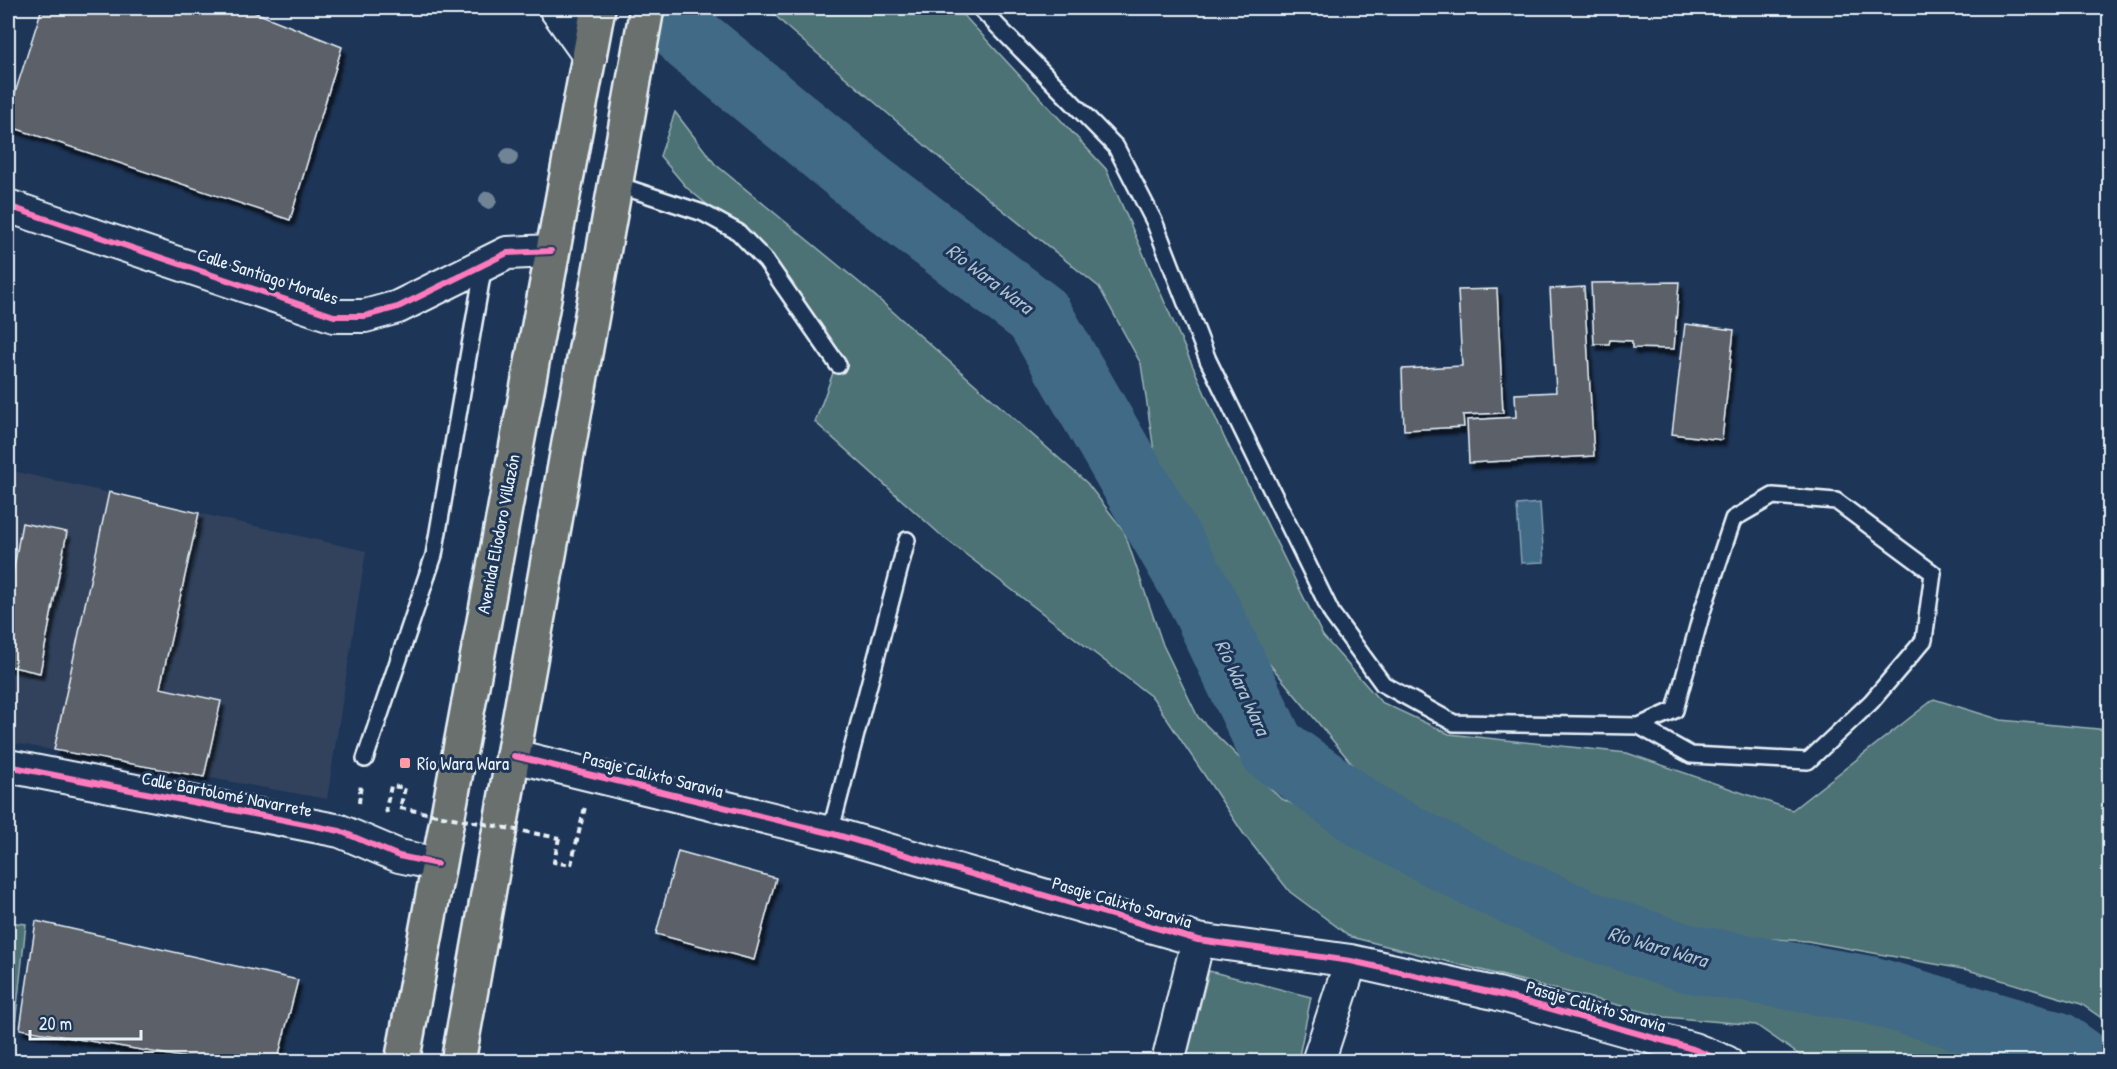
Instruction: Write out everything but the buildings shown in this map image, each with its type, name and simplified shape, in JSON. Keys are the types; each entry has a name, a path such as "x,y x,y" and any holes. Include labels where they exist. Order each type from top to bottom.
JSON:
{"highway":[{"path":"458,1062 647,8"},
{"name":"Avenida Eliodoro Villazón","path":"402,1062 551,251 594,32"}],"street":[{"path":"555,8 594,32"},
{"name":"Calle Santiago Morales","path":"8,206 334,316 365,316 398,307 507,253 551,251"},
{"name":"Pasaje Calixto Saravia","path":"514,756 830,833 1198,940 1351,961 1498,994 1691,1055 1726,1062"},
{"name":"Calle Bartolomé Navarrete","path":"8,766 340,831 399,856 437,864"},
{"path":"1168,1062 1198,940"},
{"path":"1318,1062 1351,961"}],"lane":[{"path":"980,8 1116,147 1154,221 1208,360 1332,614 1383,684 1454,723 1639,726 1675,710 1702,612 1733,519 1773,496 1836,501 1932,573 1924,640 1871,702 1808,761 1691,755 1639,726"},
{"path":"615,184 703,213 738,232 766,261 838,365"},
{"path":"365,759 434,555 484,264"},
{"path":"830,833 908,540"}],"path":[{"path":"386,808 391,786 405,788 400,808 559,838 554,862 571,865 575,848"}],"shaded area":[{"path":"8,470 366,551 327,799 8,742"},
{"path":"1540,503 1544,562 1521,563 1517,505"}],"green space":[{"path":"768,8 957,8 1106,169 1224,437 1323,636 1381,702 1449,734 1627,753 1792,810 1934,699 2001,720 2109,730 2109,1023 2081,1004 1968,970 1807,941 1722,936 1448,843 1362,776 1243,632 1193,553 1156,464 1141,364 1099,287 969,183 790,30"},
{"path":"675,112 715,164 866,288 1087,483 1124,531 1163,645 1198,717 1280,798 1514,912 1690,974 1900,1013 2053,1061 1808,1061 1756,1025 1665,1017 1351,937 1290,892 1243,833 1153,698 943,537 815,422 837,362 749,239 687,188 660,156"},
{"path":"8,922 26,924 11,1062 8,1061"},
{"path":"1209,971 1311,997 1298,1061 1186,1061"}],"waterway":[{"name":"Río Wara Wara","path":"667,8 691,39 867,184 1038,315 1199,594 1272,748 1371,819 1474,873 1588,925 1687,958 1870,990 2056,1045 2080,1062"}],"cycle path":[{"path":"8,206 334,316 365,316 398,307 507,253 551,251"},
{"path":"514,756 830,833 1198,940 1351,961 1498,994 1693,1049 1726,1062"},
{"path":"8,766 340,831 399,856 437,864"}],"place":[{"name":"Río Wara Wara","path":"405,763"}]}
